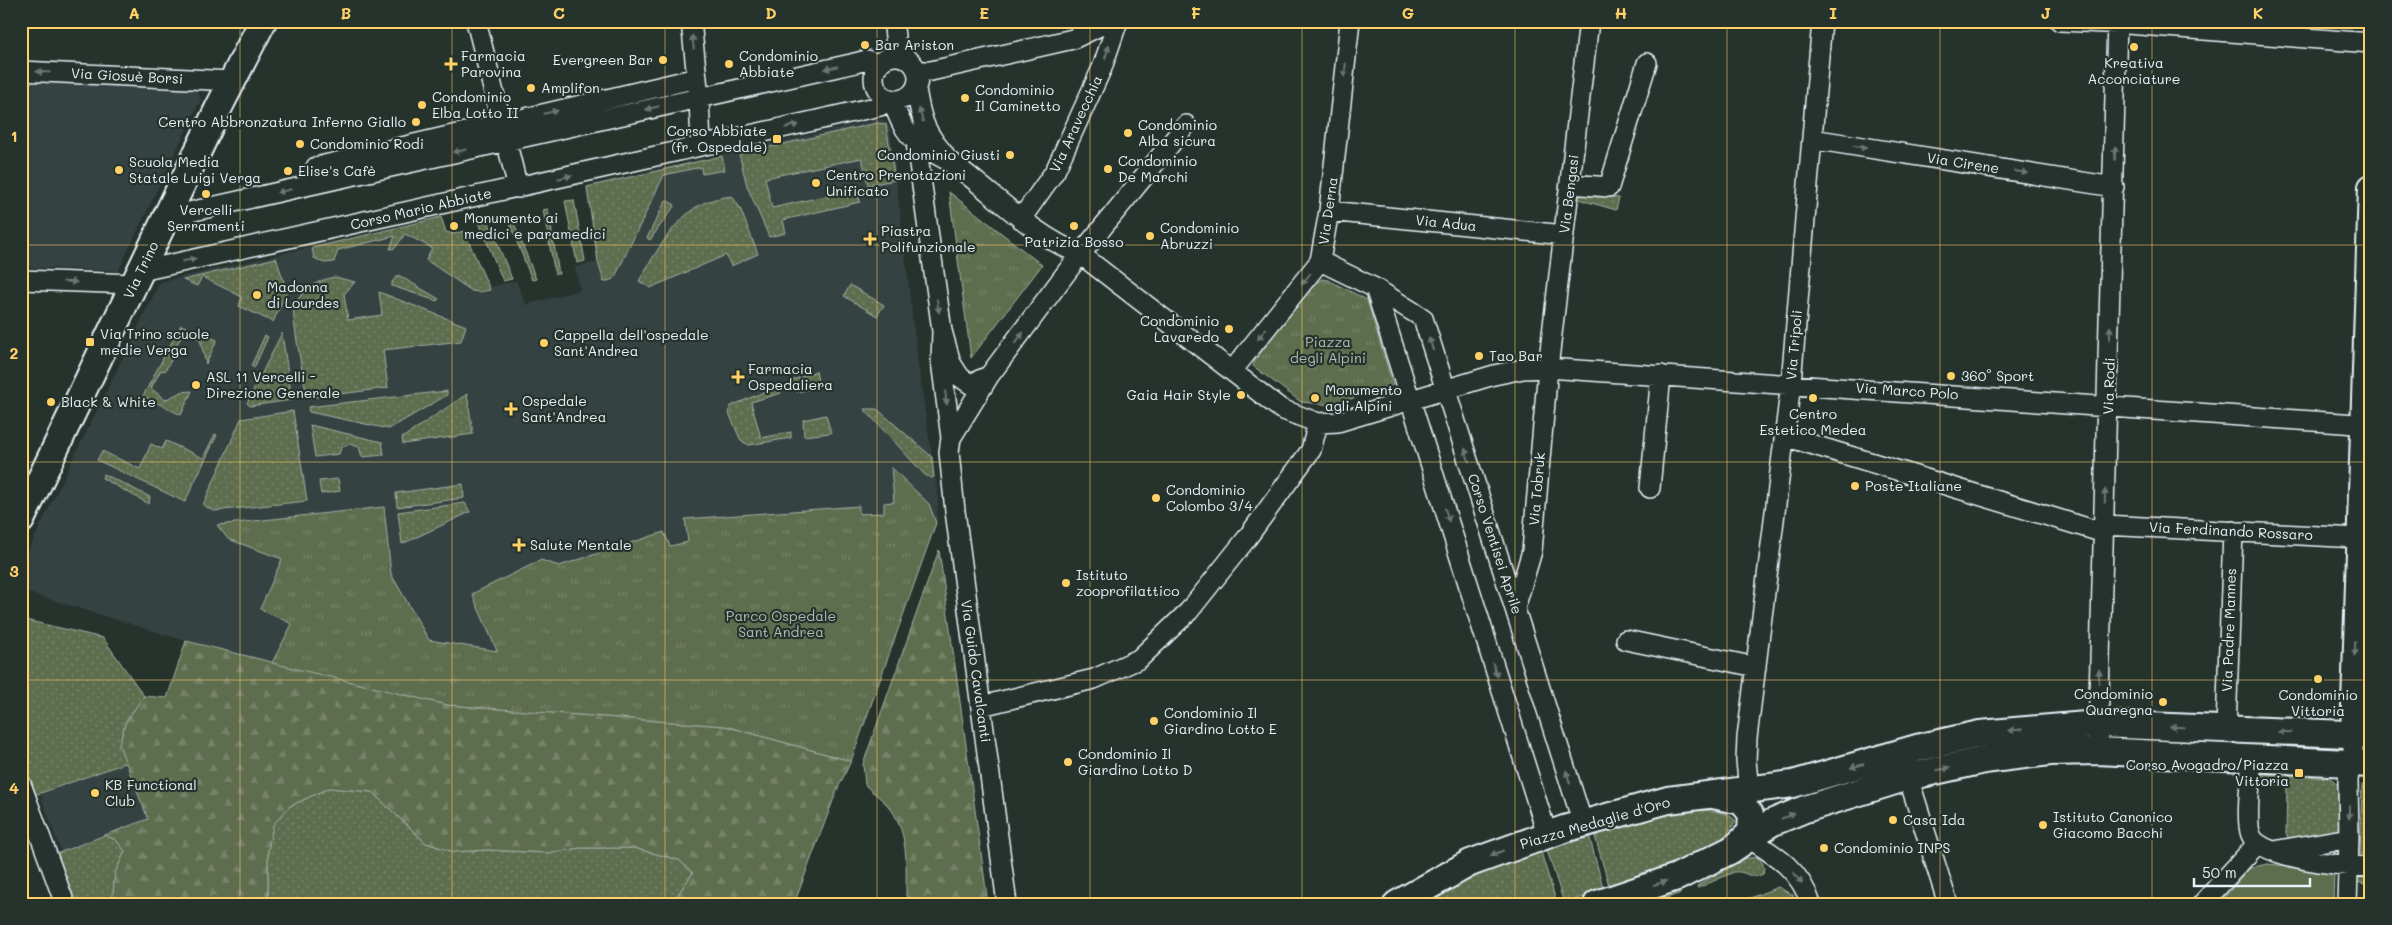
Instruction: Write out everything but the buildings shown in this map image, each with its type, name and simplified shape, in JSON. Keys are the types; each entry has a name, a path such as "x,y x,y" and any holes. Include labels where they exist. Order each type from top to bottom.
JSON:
{"main road":[{"name":"Via Trino","path":"21,520 232,81 263,21"},
{"path":"1739,844 1772,823 1980,734 2098,724 2362,735"},
{"path":"1712,795 1793,784 1904,765 1984,760 2050,752 2097,751 2360,764"},
{"name":"Piazza Medaglie d'Oro","path":"1397,904 1416,897 1470,863 1547,834 1668,800 1712,795"},
{"name":"Piazza Medaglie d'Oro","path":"1606,902 1677,878 1739,844"}],"street":[{"path":"476,21 518,188"},
{"path":"691,21 699,98 701,146"},
{"path":"893,21 896,44 874,80 879,92 889,98 904,99 917,80 931,70 1073,39 1110,21"},
{"name":"Via Aravecchia","path":"1021,219 1056,171 1102,68 1118,21"},
{"name":"Via Derna","path":"1232,371 1320,261 1329,211 1350,21"},
{"name":"Via Bengasi","path":"1548,368 1588,21"},
{"name":"Via Tripoli","path":"1749,790 1746,761 1747,738 1791,383 1822,21"},
{"path":"2060,21 2117,22 2371,43"},
{"name":"Via Rodi","path":"2097,751 2108,406 2117,22"},
{"path":"167,217 317,183 316,167 699,98 867,60 908,59 917,80 922,119 929,136 955,166"},
{"path":"1570,184 1608,187 1646,63"},
{"name":"Via Giosuè Borsi","path":"21,71 232,81"},
{"path":"505,132 697,78"},
{"path":"889,98 901,123 916,142 955,166 1058,246 1080,254 1281,409 1318,423 1338,422 1446,390"},
{"name":"Corso Mario Abbiate","path":"21,280 138,278 518,188 880,106 889,98"},
{"path":"951,438 989,376 1080,254 1186,125"},
{"name":"Via Cirene","path":"1812,139 2114,187"},
{"path":"916,142 942,331 951,363 960,377 970,384 989,376"},
{"path":"2347,904 2349,838 2360,764 2353,750 2362,735 2358,538 2366,425 2371,187"},
{"name":"Via Adua","path":"1329,211 1564,234"},
{"name":"Corso Ventisei Aprile","path":"1320,261 1375,288 1423,318 1583,824"},
{"path":"1375,288 1547,834"},
{"name":"Via Guido Cavalcanti","path":"942,331 941,361 951,438 949,452 954,511 1007,904"},
{"name":"Via Marco Polo","path":"1446,390 1494,375 1548,368 1791,383 2366,425"},
{"name":"Via Tobruk","path":"1515,608 1532,551 1548,368"},
{"path":"1650,488 1661,375"},
{"path":"981,706 1094,679 1139,659 1188,611 1246,538 1311,450 1318,423"},
{"name":"Via Ferdinando Rossaro","path":"1784,436 2104,529 2233,531 2358,538"},
{"name":"Via Padre Mannes","path":"2226,730 2233,531"},
{"path":"1626,640 1756,667"},
{"path":"2252,758 2249,822 2250,835 2257,844 2294,858 2348,866 2371,867"},
{"path":"1904,765 1948,904"},
{"path":"21,784 65,904"},
{"name":"Piazza Medaglie d'Oro","path":"1712,795 1741,802 1751,814 1750,832 1739,844"},
{"path":"2274,851 2349,838"},
{"path":"1739,844 1781,858 1806,888 1811,904"},
{"path":"2202,904 2257,844"}],"shaded area":[{"path":"21,81 195,88 201,99 118,271 21,267"},
{"name":"Ospedale Sant'Andrea","path":"876,120 883,120 890,128 918,365 938,497 937,521 851,761 725,726 272,663 186,641 23,591 21,565 160,282 441,217 446,232 453,234 464,231 490,287 516,281 526,305 580,290 575,267 598,262 586,193 589,185"},
{"path":"128,762 148,819 61,852 40,793"},
{"path":"906,896 932,904 905,904"}],"green space":[{"path":"877,123 886,124 895,180 868,185 862,158 765,178 772,208 857,189 860,202 783,220 786,233 769,237 747,186 739,154"},
{"path":"722,156 725,170 702,174 701,167 664,175 614,279 604,282 598,262 587,187"},
{"path":"949,192 1042,265 971,358"},
{"path":"1581,192 1619,198 1616,210 1578,199"},
{"path":"732,196 740,208 758,254 731,266 726,255 650,288 639,281 668,235 678,223 698,206 718,198"},
{"path":"574,200 585,261 577,263 565,201"},
{"path":"666,200 675,205 650,240 647,238"},
{"path":"548,209 559,274 555,274 543,210"},
{"path":"441,217 446,232 453,234 464,231 490,290 472,291 426,260 432,248 405,234 395,248 390,249 395,236 338,250 334,262 324,263 314,258 312,248"},
{"path":"487,218 512,279 503,281 478,220"},
{"path":"512,218 536,279 532,280 508,219"},
{"path":"276,258 287,291 273,322 239,306 242,297 202,277 197,286 183,280"},
{"path":"398,275 439,299 437,301 392,286 392,282"},
{"path":"335,277 355,282 344,294 348,320 382,315 379,292 466,326 461,341 383,350 388,388 307,398 296,337 294,308 300,296 310,287"},
{"name":"Piazza degli Alpini","path":"1322,279 1328,280 1367,300 1393,385 1332,405 1301,402 1253,366 1255,360 1298,303"},
{"path":"850,285 884,305 877,316 844,296"},
{"path":"181,325 217,340 206,364 200,339 184,332 173,351 175,353 165,371 161,370 151,388 165,400 181,392 192,391 181,415 143,396"},
{"path":"282,333 292,400 250,406 247,403"},
{"path":"265,335 268,337 254,368 251,366"},
{"path":"816,371 819,387 797,392 791,381"},
{"path":"778,386 781,393 751,402 761,438 791,432 791,438 749,445 741,441 729,413 731,406"},
{"path":"447,391 447,395 389,429 309,412 308,407"},
{"path":"467,394 473,434 403,444 402,438"},
{"path":"864,409 877,409 932,457 934,477 931,478 925,475"},
{"path":"293,411 307,501 214,511 203,505 241,419"},
{"path":"826,415 831,433 804,436 803,420"},
{"path":"310,425 382,442 384,455 362,457 359,447 349,444 341,448 339,454 315,457"},
{"path":"215,434 217,435 185,502 97,460 102,451 140,469 151,444 162,449 166,441 203,458"},
{"name":"Parco Ospedale Sant Andrea","path":"891,467 929,504 936,523 851,761 725,726 447,705 272,663 292,624 260,609 282,559 228,539 217,525 384,507 391,574 429,640 497,651 472,594 541,560 559,566 664,532 670,546 688,542 685,519 859,506 859,514 884,513 884,503 894,502"},
{"path":"104,474 150,497 149,504 102,478"},
{"path":"338,479 340,491 321,494 319,481"},
{"path":"463,484 464,498 397,507 396,493"},
{"path":"465,503 470,512 402,544 398,512"},
{"path":"939,550 988,904 932,904 906,896 906,862 901,829 891,809 865,785 863,764"},
{"path":"21,619 103,638 144,696 126,721 119,745 128,762 35,795 21,759"},
{"path":"186,641 447,705 725,726 851,761 837,790 794,904 671,904 693,873 679,860 634,848 580,848 547,853 487,850 454,852 426,843 372,792 329,788 290,806 273,825 268,851 268,904 112,904 115,873 125,851 116,840 105,835 148,819 119,745 126,721 144,696 167,698"},
{"path":"2262,774 2330,778 2336,783 2342,794 2342,828 2338,831 2289,839 2286,834 2287,785 2270,784"},
{"path":"2362,785 2371,785 2371,856 2360,855"},
{"path":"329,788 372,792 426,843 454,852 487,850 547,853 580,848 634,848 679,860 693,873 671,904 268,904 268,851 272,825 290,806"},
{"path":"1699,810 1724,813 1736,821 1713,846 1697,855 1680,864 1610,889 1594,833 1661,814"},
{"path":"105,835 116,840 125,851 115,873 112,904 75,904 56,854"},
{"path":"1589,835 1604,891 1564,903 1546,847"},
{"path":"1540,849 1557,904 1430,904 1463,880"},
{"path":"1757,857 1763,864 1763,874 1752,876 1742,872 1734,872 1698,888 1697,886 1742,859"},
{"path":"2267,864 2334,870 2333,904 2218,904 2250,868"},
{"path":"2370,876 2371,904 2367,904 2367,884 2355,882 2355,877"},
{"path":"1778,887 1793,895 1795,904 1735,904"},
{"path":"1680,890 1681,893 1650,904 1641,904"}],"place":[{"name":"Bar Ariston","path":"865,45"},
{"name":"Kreativa Acconciature","path":"2134,47"},
{"name":"Evergreen Bar","path":"663,60"},
{"name":"Farmacia Parovina","path":"451,64"},
{"name":"Condominio Abbiate","path":"729,64"},
{"name":"Amplifon","path":"531,88"},
{"name":"Condominio Il Caminetto","path":"965,98"},
{"name":"Condominio Elba Lotto II","path":"422,105"},
{"name":"Centro Abbronzatura Inferno Giallo","path":"416,122"},
{"name":"Condominio Alba sicura","path":"1128,133"},
{"name":"Corso Abbiate (fr. Ospedale)","path":"777,139"},
{"name":"Condominio Rodi","path":"300,144"},
{"name":"Condominio Giusti","path":"1010,155"},
{"name":"Condominio De Marchi","path":"1108,169"},
{"name":"Scuola Media Statale Luigi Verga","path":"119,170"},
{"name":"Elise's Cafè","path":"288,171"},
{"name":"Centro Prenotazioni Unificato","path":"816,183"},
{"name":"Vercelli Serramenti","path":"206,194"},
{"name":"Monumento ai medici e paramedici","path":"454,226"},
{"name":"Patrizia Bosso","path":"1074,226"},
{"name":"Condominio Abruzzi","path":"1150,236"},
{"name":"Piastra Polifunzionale","path":"870,239"},
{"name":"Madonna di Lourdes","path":"257,295"},
{"name":"Condominio Lavaredo","path":"1229,329"},
{"name":"Via Trino scuole medie Verga","path":"90,342"},
{"name":"Cappella dell'ospedale Sant'Andrea","path":"544,343"},
{"name":"Tao Bar","path":"1479,356"},
{"name":"360° Sport","path":"1951,376"},
{"name":"Farmacia Ospedaliera","path":"738,377"},
{"name":"ASL 11 Vercelli - Direzione Generale","path":"196,385"},
{"name":"Gaia Hair Style","path":"1241,395"},
{"name":"Monumento agli Alpini","path":"1315,398"},
{"name":"Centro Estetico Medea","path":"1813,398"},
{"name":"Black & White","path":"51,402"},
{"name":"Ospedale Sant'Andrea","path":"511,409"},
{"name":"Poste Italiane","path":"1855,486"},
{"name":"Condominio Colombo 3/4","path":"1156,498"},
{"name":"Salute Mentale","path":"519,545"},
{"name":"Istituto zooprofilattico","path":"1066,583"},
{"name":"Condominio Vittoria","path":"2318,679"},
{"name":"Condominio Quaregna","path":"2163,702"},
{"name":"Condominio Il Giardino Lotto E","path":"1154,721"},
{"name":"Condominio Il Giardino Lotto D","path":"1068,762"},
{"name":"Corso Avogadro/Piazza Vittoria","path":"2299,773"},
{"name":"KB Functional Club","path":"95,793"},
{"name":"Casa Ida","path":"1893,820"},
{"name":"Istituto Canonico Giacomo Bacchi","path":"2043,825"},
{"name":"Condominio INPS","path":"1824,848"}]}
